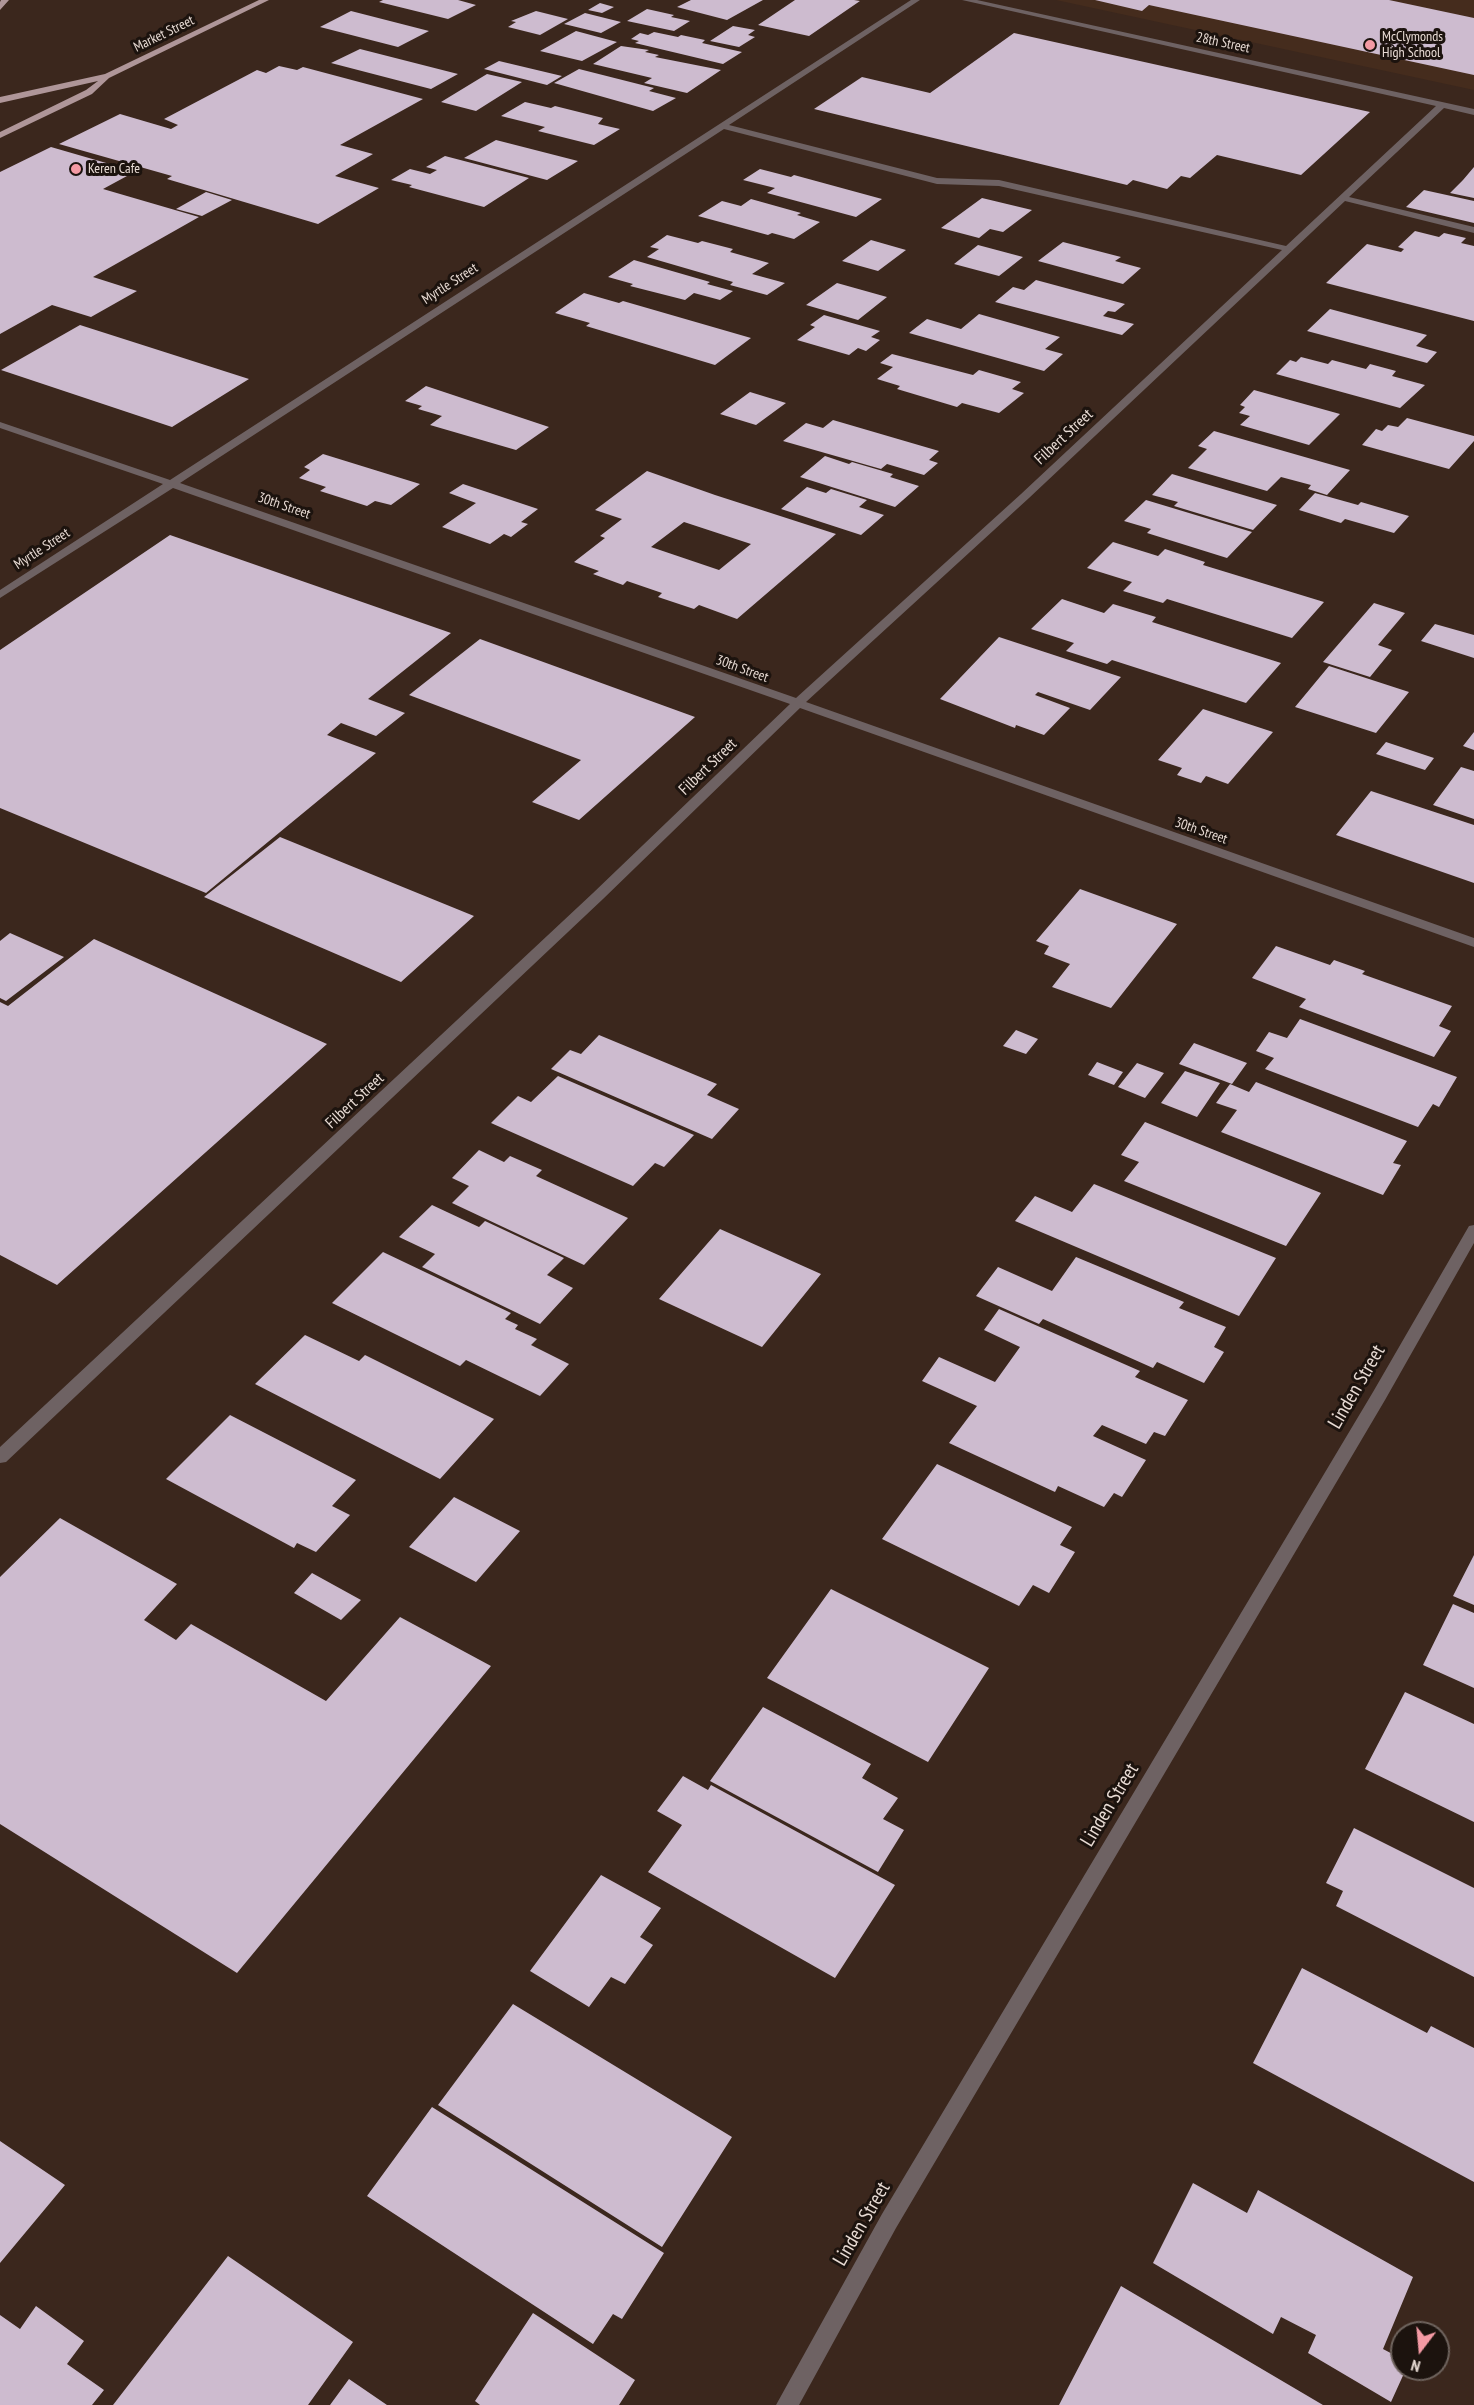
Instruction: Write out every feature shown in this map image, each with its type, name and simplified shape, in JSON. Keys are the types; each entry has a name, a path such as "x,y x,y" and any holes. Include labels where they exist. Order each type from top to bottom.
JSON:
{"main road":[{"path":"0,8 6,0"},
{"name":"Market Street","path":"0,100 108,76 265,0"},
{"name":"Market Street","path":"0,135 89,92 108,76"}],"street":[{"name":"Myrtle Street","path":"0,595 916,0"},
{"name":"28th Street","path":"966,0 1474,112"},
{"name":"Filbert Street","path":"0,1457 598,896 797,704 1025,496 1442,105"},
{"path":"723,126 936,181 999,183 1288,249"},
{"path":"1343,198 1474,230"},
{"name":"30th Street","path":"0,424 429,572 1474,943"},
{"name":"Linden Street","path":"787,2405 889,2221 1349,1447 1474,1230"}],"shaded area":[{"name":"McClymonds High School","path":"1056,0 1474,0 1474,90"}],"building":[{"path":"383,0 458,0 476,5 448,19 379,2"},
{"path":"691,0 763,0 727,20 677,7"},
{"path":"795,0 860,1 809,36 758,25"},
{"name":"McClymonds High School","path":"1095,0 1389,0 1474,18 1474,75 1149,5 1142,11"},
{"path":"600,3 614,7 602,13 588,10"},
{"path":"647,9 690,21 674,31 627,21"},
{"path":"351,11 429,31 398,47 320,27"},
{"path":"536,11 568,19 540,35 508,27 516,22 511,21"},
{"path":"585,13 621,22 601,33 564,24"},
{"path":"733,26 755,30 748,35 755,37 739,47 710,41"},
{"path":"576,31 617,42 582,61 540,51"},
{"path":"654,32 705,40 702,43 742,52 723,64 635,43 639,41 631,39 640,33 648,35"},
{"path":"1014,33 1370,112 1301,175 1217,155 1190,178 1181,176 1167,189 1133,180 1127,185 814,109 862,77 930,93"},
{"path":"621,46 649,50 645,52 659,55 655,57 721,70 687,93 644,83 652,78 593,64"},
{"path":"360,49 458,74 431,89 331,63"},
{"path":"499,61 562,76 547,85 484,69"},
{"path":"279,66 297,70 303,67 423,99 340,145 373,154 335,176 379,188 318,224 167,179 172,176 59,144 120,114 171,129 178,125 164,119 257,70 266,73"},
{"path":"579,69 654,88 649,91 676,98 653,111 554,83"},
{"path":"487,74 522,82 476,111 441,102"},
{"path":"525,102 551,108 555,106 603,118 598,124 620,129 594,145 538,131 545,127 501,116"},
{"path":"496,140 578,161 547,180 464,158"},
{"path":"51,147 120,167 111,171 127,176 103,189 199,217 93,277 137,291 91,317 52,305 0,334 0,172"},
{"path":"445,156 529,178 484,207 391,180 410,169 430,174 437,170 426,167"},
{"path":"1474,167 1474,198 1450,193 1463,180"},
{"path":"760,169 791,177 794,175 882,199 856,217 767,193 775,188 743,180"},
{"path":"1424,190 1474,201 1474,223 1406,207"},
{"path":"206,192 232,200 202,216 176,209"},
{"path":"982,198 1032,210 1003,232 990,229 979,238 941,228"},
{"path":"751,199 801,213 797,215 820,222 794,239 772,233 768,235 698,216 722,201 741,206"},
{"path":"1415,231 1439,237 1444,233 1466,238 1461,243 1474,246 1474,321 1326,283 1367,244 1401,252 1404,249 1398,247"},
{"path":"667,235 733,249 730,252 769,263 752,274 785,283 767,295 730,285 733,282 647,257 659,249 650,247"},
{"path":"871,240 906,250 878,271 842,261"},
{"path":"1063,242 1121,257 1115,261 1141,268 1123,284 1038,261"},
{"path":"978,245 1023,257 999,276 954,264"},
{"path":"634,260 733,291 720,300 694,293 685,300 630,286 633,284 608,277"},
{"path":"1036,280 1125,304 1115,312 1108,311 1103,316 1134,324 1122,335 995,302 1013,287 1024,290"},
{"path":"837,283 887,297 858,320 806,305"},
{"path":"584,293 619,303 623,301 751,338 715,365 586,326 590,323 555,313"},
{"path":"1330,309 1427,335 1416,346 1437,352 1427,363 1307,331"},
{"path":"979,314 1060,337 1045,349 1063,354 1044,371 909,333 927,319 961,329"},
{"path":"824,315 880,331 871,337 880,340 866,351 858,348 849,355 797,340 815,327 810,325"},
{"path":"80,325 249,379 172,427 1,370"},
{"path":"892,354 973,375 979,370 1021,382 1012,389 1024,393 999,413 962,403 957,407 897,389 900,386 877,379 893,367 880,363"},
{"path":"1301,357 1328,364 1332,360 1366,369 1370,364 1396,371 1392,376 1425,385 1400,408 1276,374 1290,360 1296,362"},
{"path":"426,386 549,427 516,450 430,425 442,416 418,409 422,406 405,401"},
{"path":"1254,390 1340,414 1309,445 1240,425 1250,416 1239,413 1245,407 1240,405"},
{"path":"750,392 786,403 756,425 720,414"},
{"path":"1407,418 1474,436 1474,441 1449,469 1362,445 1376,429 1382,431 1388,425 1398,427"},
{"path":"833,420 939,451 929,460 938,463 924,475 887,464 881,469 783,441 806,423 823,428"},
{"path":"1214,431 1350,470 1327,495 1308,489 1311,485 1281,477 1267,491 1188,468 1207,449 1198,446"},
{"path":"323,454 420,484 391,505 375,501 367,506 320,491 326,487 299,478 310,470 304,467"},
{"path":"825,456 893,474 890,477 919,486 895,507 800,477"},
{"path":"647,471 836,534 737,619 699,605 694,609 658,597 662,593 627,581 623,585 593,574 599,571 574,562 605,538 600,536 622,519 595,510","holes":["684,522 751,544 719,570 651,547"]},
{"path":"1172,474 1277,505 1253,530 1174,506 1178,502 1152,495"},
{"path":"463,484 538,509 521,522 528,524 511,537 504,534 490,544 442,527 476,503 449,493"},
{"path":"807,487 826,493 831,489 867,500 859,507 884,515 861,535 781,509"},
{"path":"1315,493 1358,505 1361,502 1409,516 1394,533 1345,519 1341,523 1299,510"},
{"path":"1146,500 1252,532 1227,558 1147,533 1151,529 1124,521"},
{"path":"170,535 451,633 368,699 405,713 376,736 341,723 327,735 376,753 206,893 0,808 0,650"},
{"path":"1113,542 1158,556 1165,549 1205,562 1203,565 1324,602 1292,638 1167,599 1163,603 1123,591 1132,582 1087,568"},
{"path":"1062,599 1104,613 1113,604 1156,617 1152,622 1281,663 1246,703 1112,660 1107,664 1066,651 1074,643 1031,629"},
{"path":"1374,603 1405,613 1378,645 1392,650 1370,677 1323,662"},
{"path":"1435,624 1474,635 1474,658 1421,641"},
{"path":"999,637 1121,677 1090,710 1038,692 1035,695 1070,708 1044,735 1016,725 1015,728 940,699"},
{"path":"480,639 695,717 579,820 532,802 581,760 409,695"},
{"path":"1329,666 1409,692 1376,733 1295,707"},
{"path":"1203,709 1273,732 1228,784 1206,776 1201,783 1177,775 1182,768 1158,760"},
{"path":"1474,732 1474,750 1463,746"},
{"path":"1386,742 1434,758 1425,770 1376,754"},
{"path":"1461,767 1474,771 1474,819 1433,805"},
{"path":"1371,791 1474,825 1474,883 1336,835"},
{"path":"280,837 474,916 401,982 204,897"},
{"path":"1080,889 1177,924 1111,1008 1052,987 1070,964 1044,954 1049,946 1036,941"},
{"path":"10,933 64,957 6,1001 0,998 0,941"},
{"path":"94,939 327,1044 57,1285 0,1255 0,1002 8,1006"},
{"path":"1276,946 1330,965 1334,960 1365,971 1362,974 1452,1006 1439,1026 1451,1031 1434,1057 1299,1007 1306,999 1252,978"},
{"path":"1300,1019 1457,1077 1439,1107 1433,1104 1418,1127 1265,1069 1274,1058 1256,1051 1269,1032 1287,1038"},
{"path":"1016,1030 1038,1039 1026,1054 1003,1046"},
{"path":"599,1035 717,1084 707,1095 739,1109 712,1139 551,1069 570,1050 581,1054"},
{"path":"1194,1043 1247,1063 1232,1084 1179,1064"},
{"path":"1097,1062 1123,1072 1114,1085 1088,1075"},
{"path":"1137,1063 1164,1073 1145,1098 1118,1087"},
{"path":"1185,1071 1220,1083 1197,1117 1161,1103"},
{"path":"558,1076 694,1135 664,1167 655,1163 633,1186 491,1123 518,1096 531,1102"},
{"path":"1256,1082 1407,1141 1393,1163 1401,1165 1383,1195 1221,1132 1237,1110 1216,1103 1230,1084 1249,1092"},
{"path":"1145,1122 1321,1193 1286,1246 1124,1181 1139,1162 1121,1155"},
{"path":"479,1150 504,1162 510,1156 542,1170 536,1176 628,1218 584,1265 452,1203 469,1186 452,1178"},
{"path":"1094,1184 1276,1258 1239,1316 1015,1221 1035,1196 1072,1212"},
{"path":"432,1205 479,1227 485,1221 564,1258 547,1275 573,1288 540,1324 422,1267 435,1254 399,1237"},
{"path":"720,1229 821,1274 762,1347 659,1299"},
{"path":"383,1252 511,1313 505,1319 518,1325 515,1329 537,1339 531,1345 569,1364 540,1396 466,1360 460,1366 332,1303"},
{"path":"1076,1257 1184,1302 1179,1308 1226,1327 1214,1347 1224,1352 1204,1383 1157,1362 1153,1368 1043,1319 1039,1324 976,1296 998,1267 1052,1291"},
{"path":"999,1309 1140,1371 1135,1377 1188,1400 1165,1436 1154,1432 1146,1444 1102,1425 1093,1436 1146,1460 1122,1497 1114,1493 1104,1507 1058,1486 1055,1492 949,1443 977,1406 922,1381 939,1357 995,1382 1020,1347 984,1330"},
{"path":"305,1335 359,1361 365,1355 494,1419 440,1479 255,1384"},
{"path":"230,1415 356,1480 332,1506 350,1515 316,1552 297,1543 294,1548 166,1479"},
{"path":"937,1464 1072,1527 1060,1545 1075,1552 1049,1593 1033,1585 1019,1606 882,1539"},
{"path":"454,1497 520,1531 476,1582 409,1547"},
{"path":"60,1518 177,1584 144,1620 176,1640 191,1624 326,1701 400,1617 491,1666 237,1973 0,1824 0,1577"},
{"path":"1474,1555 1474,1605 1453,1596"},
{"path":"312,1573 361,1600 341,1620 294,1593"},
{"path":"831,1589 989,1668 928,1762 767,1678"},
{"path":"1453,1604 1474,1613 1474,1688 1423,1665"},
{"path":"1405,1692 1474,1724 1474,1822 1365,1769"},
{"path":"763,1707 871,1764 862,1778 898,1798 883,1819 904,1830 878,1872 710,1781"},
{"path":"683,1776 708,1790 711,1785 895,1885 835,1978 648,1872 682,1825 657,1811"},
{"path":"1354,1828 1474,1888 1474,1977 1336,1906 1343,1891 1326,1883"},
{"path":"601,1875 661,1908 640,1937 653,1945 625,1984 611,1977 589,2007 530,1971"},
{"path":"1302,1968 1427,2033 1431,2026 1474,2048 1474,2182 1253,2063"},
{"path":"513,2004 732,2137 662,2247 438,2105"},
{"path":"432,2107 664,2253 622,2319 613,2314 593,2344 367,2196"},
{"path":"0,2141 65,2185 0,2263"},
{"path":"1193,2183 1247,2213 1258,2190 1413,2277 1395,2321 1390,2321 1390,2332 1383,2349 1390,2353 1390,2381 1401,2381 1391,2402 1308,2353 1316,2335 1281,2317 1273,2334 1153,2263"},
{"path":"228,2256 353,2342 308,2405 113,2405"},
{"path":"1121,2286 1323,2405 1059,2405"},
{"path":"36,2306 84,2341 67,2364 104,2390 92,2405 0,2405 0,2315 20,2329"},
{"path":"533,2313 635,2380 619,2405 480,2405 475,2401"},
{"path":"349,2379 387,2405 330,2405"}],"place":[{"name":"McClymonds High School","path":"1370,45"},
{"name":"Keren Cafe","path":"76,169"}]}
